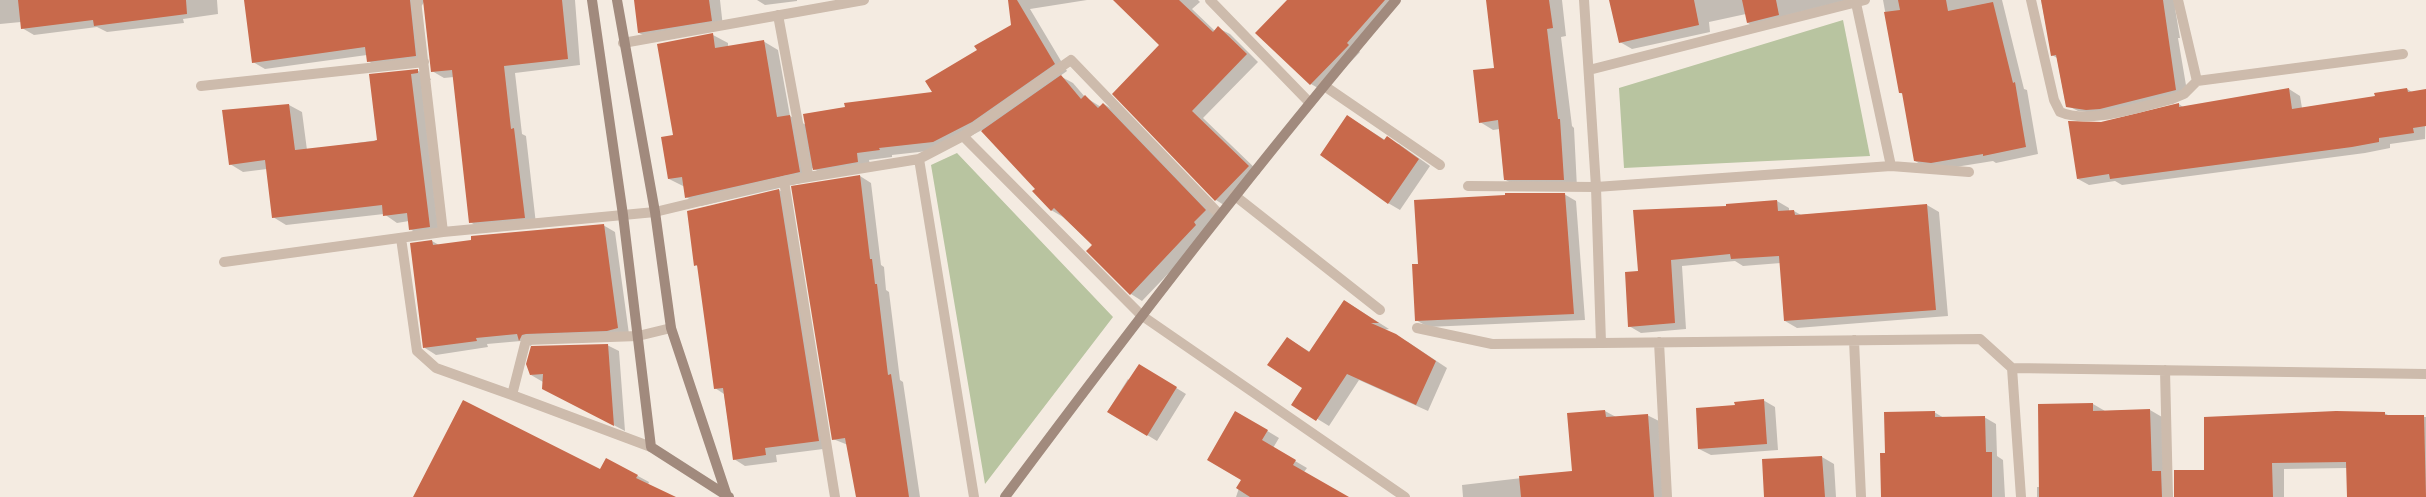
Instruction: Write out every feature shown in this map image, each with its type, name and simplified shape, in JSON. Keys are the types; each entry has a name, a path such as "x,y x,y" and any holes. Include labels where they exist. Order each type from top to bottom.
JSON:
{"street":[{"path":"416,0 443,232"},
{"path":"592,0 638,336 651,447"},
{"path":"617,0 623,43 655,212 671,328 728,496"},
{"path":"623,43 864,0"},
{"path":"1210,0 1309,102"},
{"path":"1005,497 1219,214 1323,85 1396,0"},
{"path":"1584,0 1596,187 1601,343"},
{"path":"2031,0 2054,100 2060,112 2072,117 2096,116 2172,99 2184,94 2197,81 2403,54"},
{"path":"2178,0 2197,81"},
{"path":"1589,70 1860,2 1891,166"},
{"path":"778,16 808,177"},
{"path":"224,262 443,232 655,212 784,181 919,159 963,136 1071,60 1219,214"},
{"path":"201,86 424,62"},
{"path":"1323,85 1440,165"},
{"path":"963,136 1142,314 1404,497"},
{"path":"919,159 974,497"},
{"path":"1468,186 1596,187 1891,166 1969,172"},
{"path":"784,181 835,497"},
{"path":"1234,195 1380,310"},
{"path":"402,238 417,350 436,368 651,447 728,496"},
{"path":"512,395 526,340 638,336 671,328"},
{"path":"1417,328 1492,344 1980,339 2012,368 2426,374"},
{"path":"1854,340 1861,497"},
{"path":"1659,342 1667,497"},
{"path":"2012,368 2021,497"},
{"path":"2165,370 2168,497"}],"green space":[{"path":"1843,20 1870,156 1624,168 1619,88"},
{"path":"957,153 1113,317 985,484 931,165"}],"building":[{"path":"18,0 186,0 187,14 94,26 93,20 21,29"},
{"path":"244,0 410,0 416,56 367,62 365,47 252,63"},
{"path":"423,0 562,0 568,59 504,66 511,129 514,128 525,218 469,223 452,70 431,72"},
{"path":"634,0 709,0 712,21 638,33"},
{"path":"1008,0 1017,0 1055,64 972,122 933,142 879,148 880,150 857,153 858,162 813,170 803,114 845,107 844,103 932,92 925,81 977,50 974,46 1011,25"},
{"path":"1113,0 1179,0 1213,32 1218,26 1247,54 1192,111 1249,166 1215,201 1112,94 1159,45"},
{"path":"1287,0 1385,0 1347,43 1349,45 1310,85 1255,33"},
{"path":"1486,0 1549,0 1553,28 1547,29 1558,119 1560,119 1564,180 1504,180 1498,120 1479,123 1473,70 1494,68"},
{"path":"1609,0 1694,0 1699,25 1619,43"},
{"path":"1742,0 1776,0 1779,15 1747,23"},
{"path":"1898,0 1946,0 1948,11 1993,2 2013,83 2015,82 2026,147 1983,156 1983,154 1931,163 1914,161 1902,93 1899,93 1884,12 1900,10"},
{"path":"2041,0 2163,0 2176,90 2100,109 2086,110 2066,107 2056,55 2051,56"},
{"path":"713,33 715,48 764,40 777,117 790,115 800,172 685,198 682,177 668,179 661,137 673,135 657,44"},
{"path":"418,69 418,73 411,74 430,227 409,230 407,213 383,216 382,205 272,218 265,160 229,165 222,110 289,104 295,150 374,141 377,140 369,74"},
{"path":"1061,75 1081,99 1085,95 1098,108 1103,103 1206,210 1194,222 1196,225 1130,295 1086,251 1092,245 1054,208 1051,211 1032,191 1035,189 981,131"},
{"path":"2289,88 2292,109 2375,96 2374,93 2407,88 2408,92 2426,89 2426,126 2413,128 2414,133 2379,138 2379,142 2352,147 2110,179 2109,174 2077,179 2068,121 2101,122 2179,103 2179,107"},
{"path":"1347,115 1384,140 1387,136 1419,159 1388,204 1320,155"},
{"path":"860,175 870,259 872,259 875,284 877,284 888,375 891,374 909,497 856,497 845,438 832,440 791,186"},
{"path":"779,189 819,441 765,448 766,455 733,460 723,388 714,389 697,265 694,266 687,211"},
{"path":"1505,193 1565,193 1574,314 1415,321 1412,264 1418,264 1414,200 1505,195"},
{"path":"1777,200 1778,211 1794,210 1795,215 1927,204 1936,310 1784,321 1779,256 1731,259 1730,254 1671,260 1675,323 1628,327 1625,272 1638,271 1633,210 1726,206 1726,204"},
{"path":"604,224 618,328 607,331 526,334 522,335 519,341 517,334 476,338 477,341 423,348 410,243 432,240 433,245 471,240 471,236"},
{"path":"1344,300 1379,323 1371,323 1396,334 1436,361 1416,405 1347,374 1316,421 1291,405 1302,388 1267,365 1287,337 1309,352"},
{"path":"608,344 614,426 542,389 543,374 530,375 526,364 531,346"},
{"path":"1139,364 1177,387 1147,436 1107,412"},
{"path":"1764,399 1767,444 1698,449 1696,408 1735,405 1734,402"},
{"path":"463,400 600,469 606,458 638,475 636,478 676,497 413,497"},
{"path":"2093,403 2093,411 2150,409 2152,471 2161,471 2162,497 2039,497 2038,404"},
{"path":"1605,410 1606,417 1648,414 1654,497 1521,497 1519,476 1572,471 1567,413"},
{"path":"1235,411 1268,430 1262,440 1296,460 1293,465 1349,497 1250,497 1236,488 1241,480 1207,460"},
{"path":"1935,411 1935,417 1985,416 1986,452 1992,452 1992,497 1881,497 1880,453 1885,453 1884,412"},
{"path":"2336,411 2385,412 2385,415 2424,415 2426,497 2347,497 2346,462 2272,463 2273,497 2174,497 2174,470 2204,470 2204,417"},
{"path":"1822,456 1825,497 1764,497 1762,459"}]}
